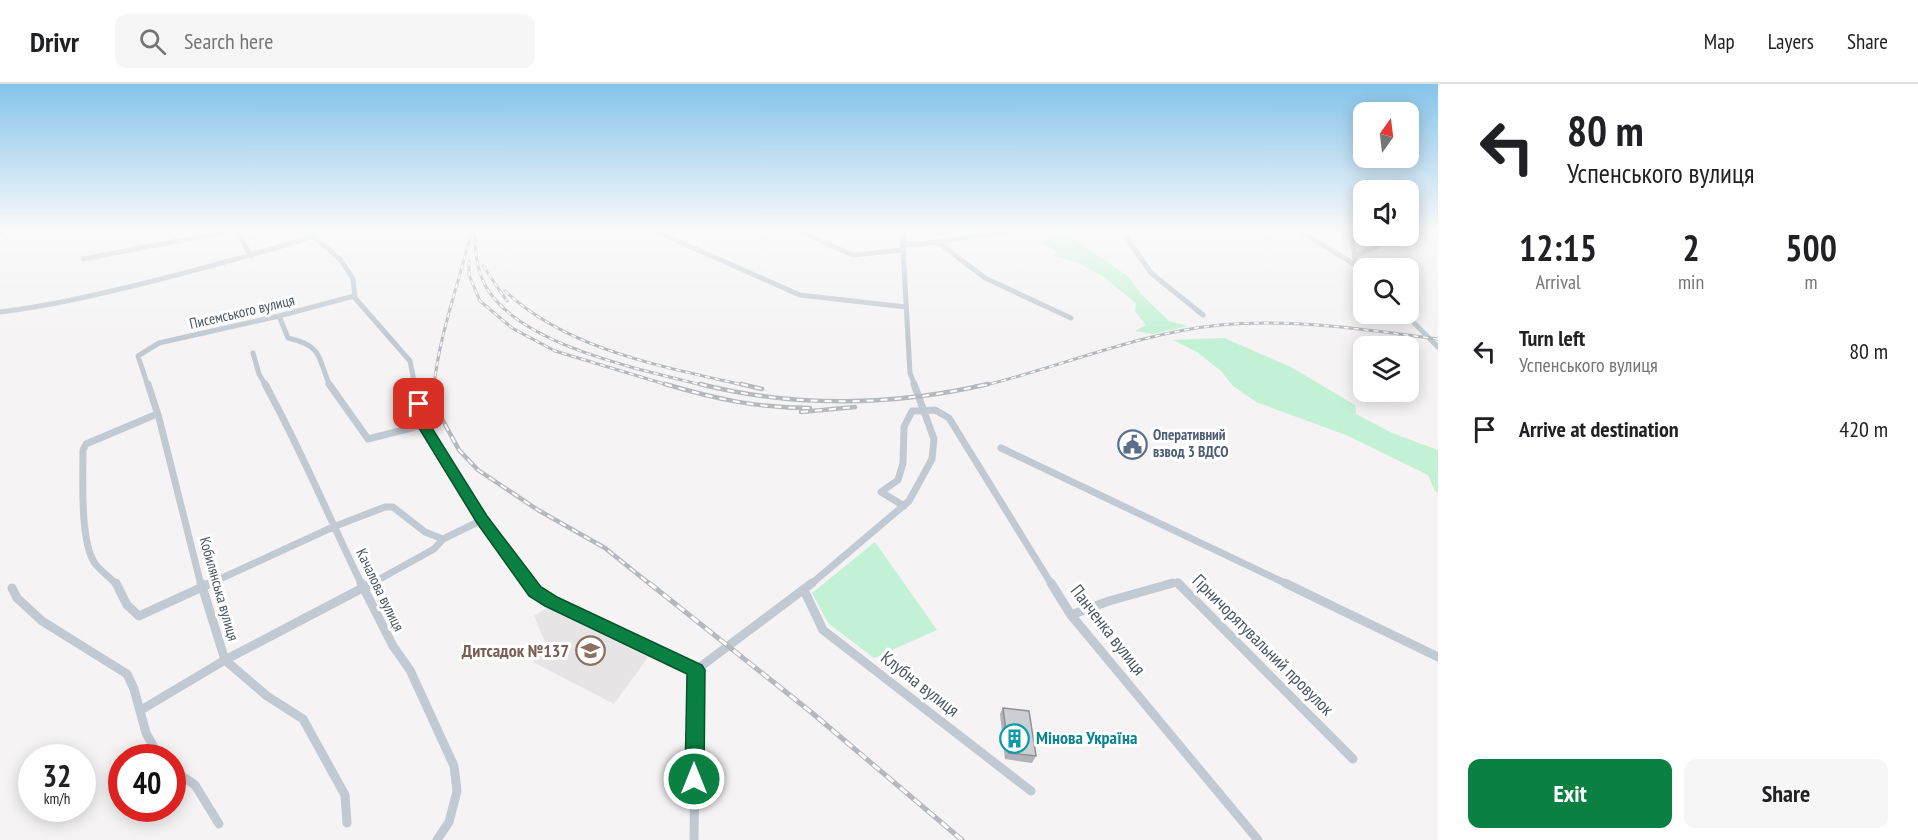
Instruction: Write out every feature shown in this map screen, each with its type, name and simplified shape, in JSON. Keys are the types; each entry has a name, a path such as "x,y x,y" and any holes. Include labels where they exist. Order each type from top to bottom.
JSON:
{"street":[{"path":"0,312 27,309 208,266"},
{"path":"345,266 353,279 354,296 410,361 423,425 482,520 535,591 551,602 696,670"},
{"path":"735,266 800,295 906,307"},
{"path":"696,670 804,590 904,506 932,459 934,439 910,373 904,266"},
{"path":"970,266 985,278 1071,318"},
{"path":"1146,266 1151,273 1203,315"},
{"name":"Писемського вулиця","path":"138,356 159,343 279,316 354,296"},
{"path":"279,316 288,338 306,342 315,348 329,385 368,440 423,425"},
{"path":"1415,324 1438,347"},
{"name":"Качалова вулиця","path":"253,353 259,374 290,429 333,527 393,646 410,670 454,766 457,791 449,822 437,840"},
{"name":"Кобилянська вулиця","path":"138,356 157,414 202,588 225,660 267,696 303,719 345,795 347,823"},
{"name":"Панченка вулиця","path":"904,506 881,492 898,480 903,463 904,427 912,411 935,410 949,418 1071,615 1258,840"},
{"path":"157,414 86,444 83,450 84,504 88,544 94,562 117,584 127,605 139,616 333,527 385,507 393,507 425,532 443,539"},
{"path":"1001,448 1438,657"},
{"path":"141,710 225,660 434,549 443,539 482,520"},
{"name":"Гірничорятувальний провулок","path":"1071,615 1109,601 1177,582 1353,759"},
{"path":"12,588 17,599 59,632 125,671 141,710 146,733 152,744"},
{"name":"Клубна вулиця","path":"804,590 823,630 1031,791"},
{"path":"694,840 696,670"},
{"path":"186,776 200,788 219,824"}],"shaded area":[{"name":"Дитсадок №137","path":"547,608 648,657 614,704 533,662 547,646 534,616"}],"green space":[{"path":"1085,266 1114,266 1129,277 1141,294 1169,321 1188,326 1153,334 1135,331 1146,325 1135,311 1136,303 1102,276"},
{"path":"1224,338 1291,367 1355,405 1356,414 1392,433 1438,450 1438,492 1435,491 1428,475 1346,435 1256,402 1233,386 1221,371 1197,352 1173,340"},
{"path":"875,542 937,630 874,658 828,623 812,593"}],"building":[{"name":"Мінова Україна","path":"1003,708 1029,711 1036,756 1009,753"}],"railway":[{"path":"434,385 444,330 462,266"},
{"path":"469,266 469,275 480,301 512,328 555,351 671,386"},
{"path":"478,266 485,285 501,306 525,324 553,340 617,363 706,386"},
{"path":"483,266 507,301"},
{"path":"505,291 530,312 588,342 619,354 684,372 748,386"},
{"path":"982,386 1159,335 1220,325 1302,324 1438,339"},
{"path":"665,384 737,402 810,408"},
{"path":"700,384 771,397 844,401 917,397 988,384"},
{"path":"741,384 762,389"},
{"path":"434,385 441,417 459,450 478,470 538,510 605,548 651,585"},
{"path":"801,412 855,407"},
{"path":"649,583 811,712 962,840"}],"place":[{"name":"Оперативний взвод 3 ВДСО","path":"1132,444"},
{"name":"Дитсадок №137","path":"590,651"},
{"name":"Мінова Україна","path":"1015,738"}],"route":[{"path":"419,404 423,425 482,520 535,591 551,602 696,670 694,779"}]}
